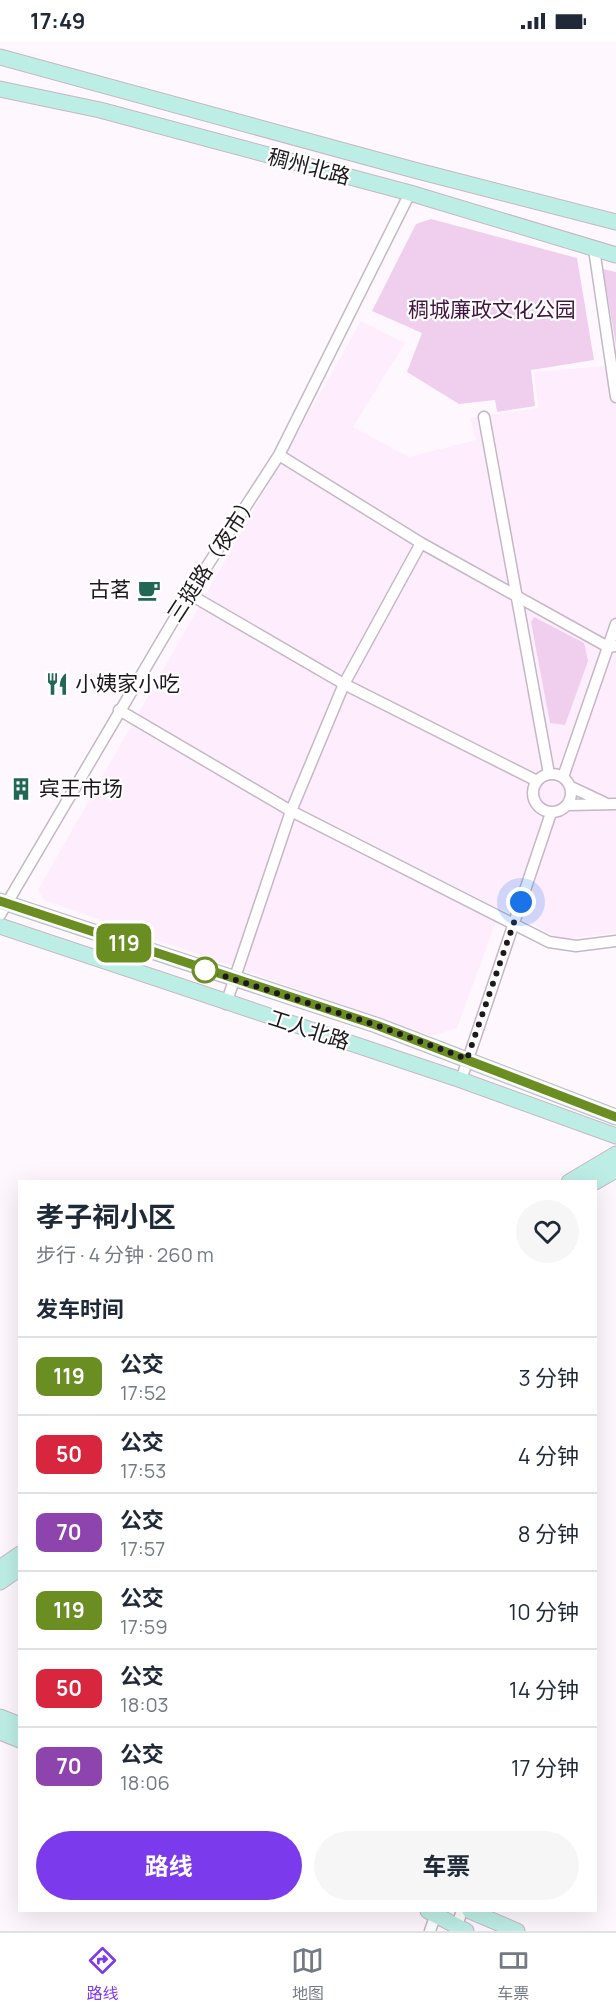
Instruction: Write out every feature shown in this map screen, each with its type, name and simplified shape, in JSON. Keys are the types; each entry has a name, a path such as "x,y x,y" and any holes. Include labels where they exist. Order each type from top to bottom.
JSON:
{"street":[{"name":"稠州北路","path":"0,57 414,170 616,222"},
{"name":"稠州北路","path":"0,89 100,110 410,193 616,255"},
{"name":"三挺路（夜市）","path":"3,907 189,594 279,455 410,193"},
{"path":"594,249 616,397"},
{"path":"484,417 549,774"},
{"path":"279,455 421,543 612,647"},
{"path":"226,1004 291,811 344,684 421,543"},
{"path":"189,594 344,684 537,781"},
{"path":"563,777 612,647 616,624"},
{"path":"119,710 291,811 549,942 576,946 616,941"},
{"path":"571,787 571,800 563,810 550,813 540,808 533,798 537,781 549,774 563,777 571,787 612,804"},
{"path":"568,805 612,804"},
{"path":"461,1080 550,813"},
{"name":"工人北路","path":"3,907 376,1025 616,1117"},
{"name":"工人北路","path":"0,926 226,1004 461,1080 616,1136"},
{"path":"572,1180 616,1154"},
{"path":"597,1181 616,1170"},
{"path":"0,1568 18,1555"},
{"path":"0,1582 18,1569"},
{"path":"0,1716 18,1724"},
{"path":"0,1732 18,1739"},
{"path":"430,1931 434,1912 459,1930 462,1912"},
{"path":"472,1912 517,1931"}],"shaded area":[{"path":"361,321 405,343 353,427 409,457 476,440 470,418 538,408 534,372 616,365 616,933 561,939 501,908 457,1028 435,1035 421,1033 44,900 38,890"}],"green space":[{"name":"稠城廉政文化公园","path":"431,219 577,258 594,360 531,370 535,406 497,412 495,400 459,404 407,372 422,333 372,311 416,224"},
{"path":"603,269 616,272 616,346"},
{"path":"534,617 584,643 588,661 565,725 550,723 531,622"}],"bus line":[{"name":"119","path":"0,901 376,1025 616,1117"}],"place":[{"name":"古茗","path":"149,590"},
{"name":"小姨家小吃","path":"57,684"},
{"name":"宾王市场","path":"21,789"}],"route":[{"path":"205,970 376,1025 467,1059 521,902"}]}
